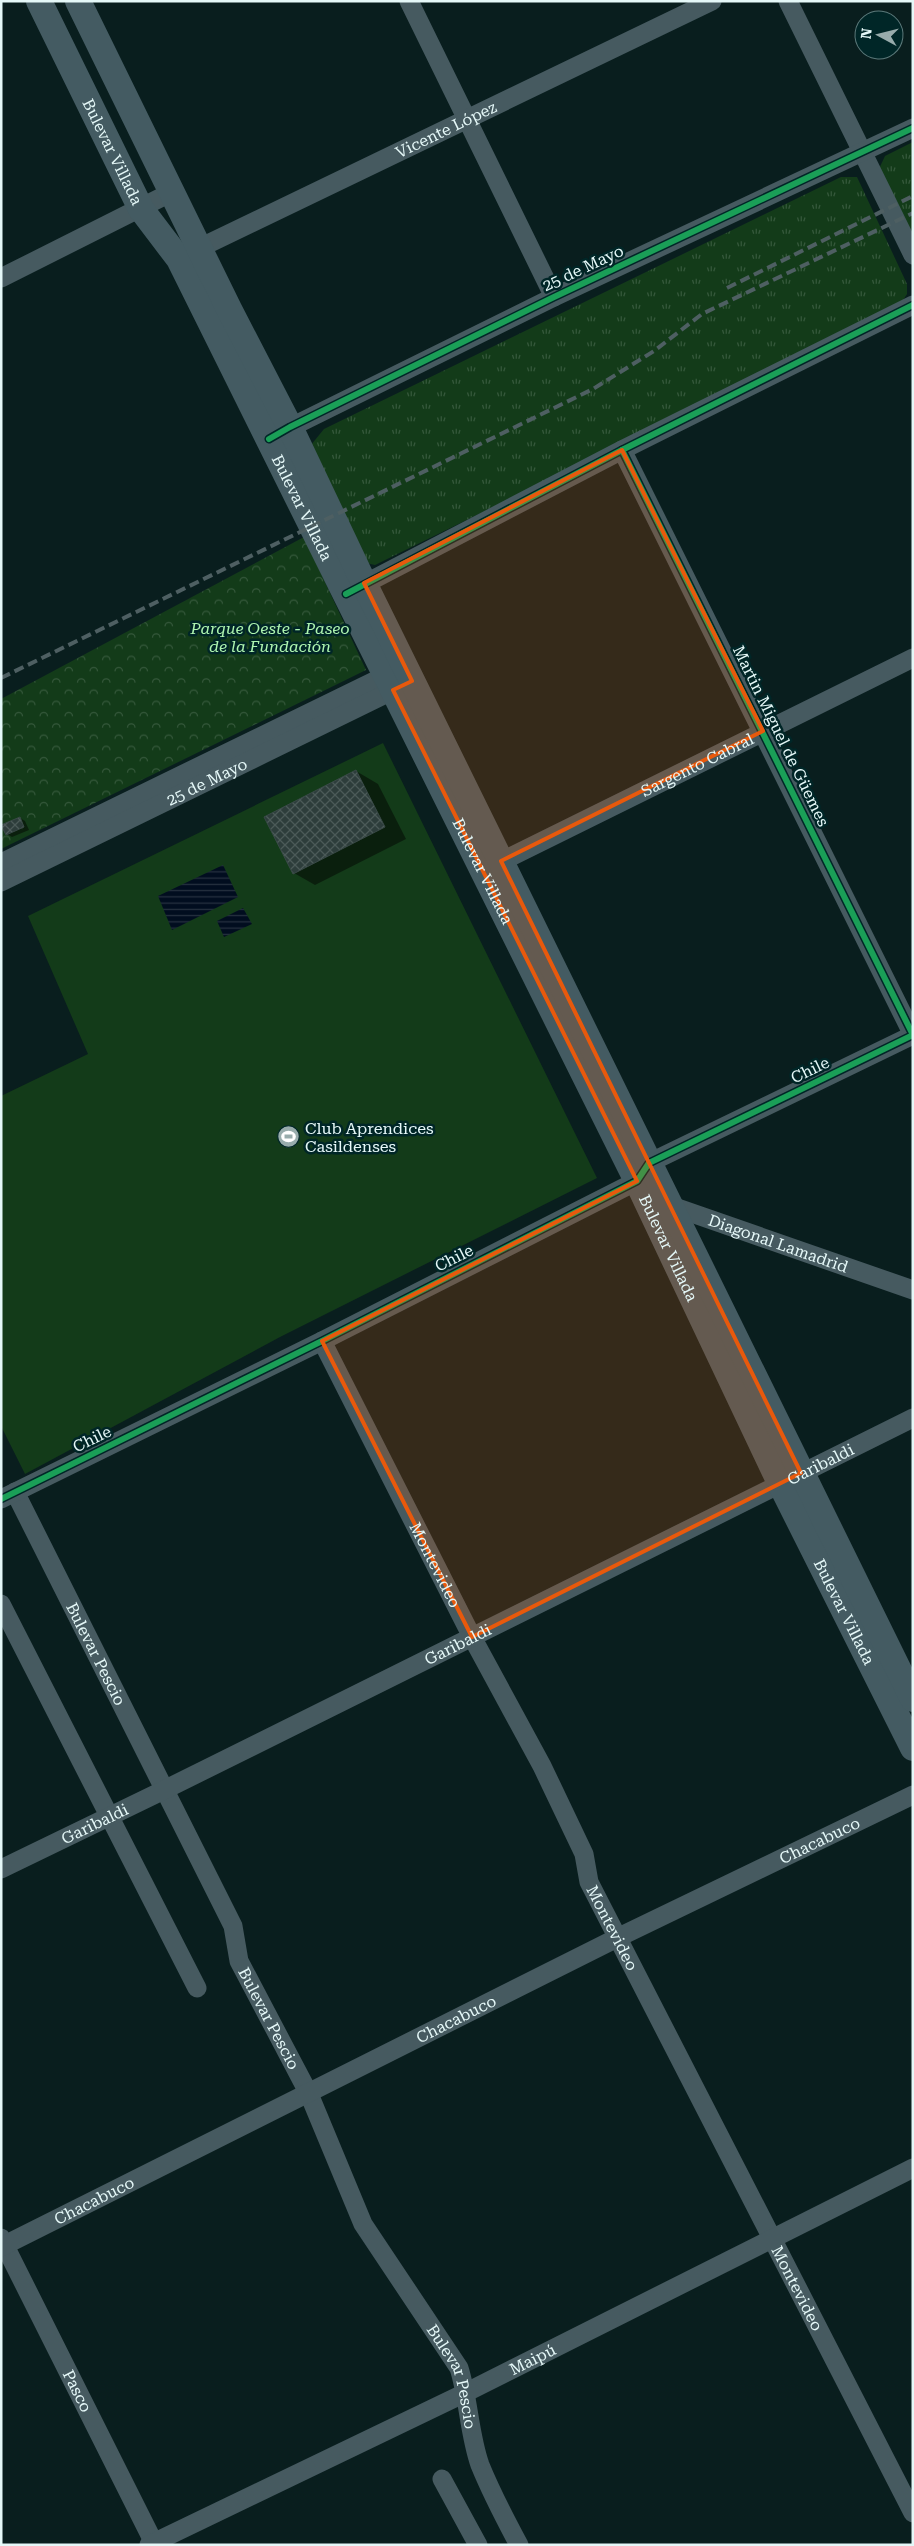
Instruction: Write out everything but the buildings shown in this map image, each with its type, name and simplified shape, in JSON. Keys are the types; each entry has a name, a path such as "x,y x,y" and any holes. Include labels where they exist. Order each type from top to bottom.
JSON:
{"main road":[{"name":"Bulevar Villada","path":"39,1 141,209 189,253"},
{"name":"Bulevar Villada","path":"78,1 172,192 189,253 280,433 790,1478 913,1699"},
{"name":"Bulevar Villada","path":"644,1181 670,1205 790,1478 913,1748"}],"street":[{"path":"409,1 554,297"},
{"name":"Vicente López","path":"189,253 712,1"},
{"path":"788,1 913,255"},
{"name":"25 de Mayo","path":"280,433 554,297 913,128"},
{"path":"1,278 172,192"},
{"path":"355,589 622,450 913,305"},
{"name":"Martin Miguel de Güemes","path":"622,450 913,1035"},
{"name":"Sargento Cabral","path":"492,866 913,658"},
{"name":"25 de Mayo","path":"1,863 399,678"},
{"name":"25 de Mayo","path":"1,882 399,678"},
{"name":"Chile","path":"8,1495 644,1181 913,1035"},
{"name":"Diagonal Lamadrid","path":"644,1181 670,1205 913,1290"},
{"name":"Montevideo","path":"322,1341 472,1637 542,1766 584,1854 589,1882 619,1937 913,2513"},
{"name":"Garibaldi","path":"1,1869 913,1418"},
{"name":"Bulevar Pescio","path":"8,1495 164,1790 233,1926 239,1961 309,2094 363,2224 459,2368 467,2392 474,2442 480,2465 519,2545"},
{"path":"1,1604 197,1988"},
{"name":"Chacabuco","path":"2,2244 309,2094 619,1937 913,1795"},
{"name":"Maipú","path":"152,2544 467,2392 913,2168"},
{"name":"Pasco","path":"2,2244 152,2544"},
{"path":"442,2479 478,2545"}],"highlighted area":[{"path":"622,450 763,731 501,861 801,1473 472,1637 322,1341 637,1181 393,690 412,681 364,583"}],"green space":[{"path":"913,142 913,243 878,171 885,156"},
{"path":"841,177 857,177 907,284 907,294 898,308 375,565 366,563 311,445 324,429"},
{"name":"Parque Oeste - Paseo de la Fundación","path":"304,537 366,670 1,849 1,699"},
{"name":"Club Aprendices Casildenses","path":"383,743 597,1178 280,1337 25,1474 1,1426 1,1096 88,1054 28,916"}],"water":[{"path":"223,865 238,897 172,930 158,896"},
{"path":"243,908 252,924 224,937 217,921"}],"railway":[{"path":"727,288 913,196"},
{"path":"1,678 593,389 654,351 702,314 913,213"}],"cycle path":[{"path":"269,439 554,297 913,128"},
{"path":"346,594 622,450 913,305"},
{"path":"1,1499 322,1341 637,1181 649,1163 913,1035 622,450"}],"place":[{"name":"Club Aprendices Casildenses","path":"289,1137"}]}
